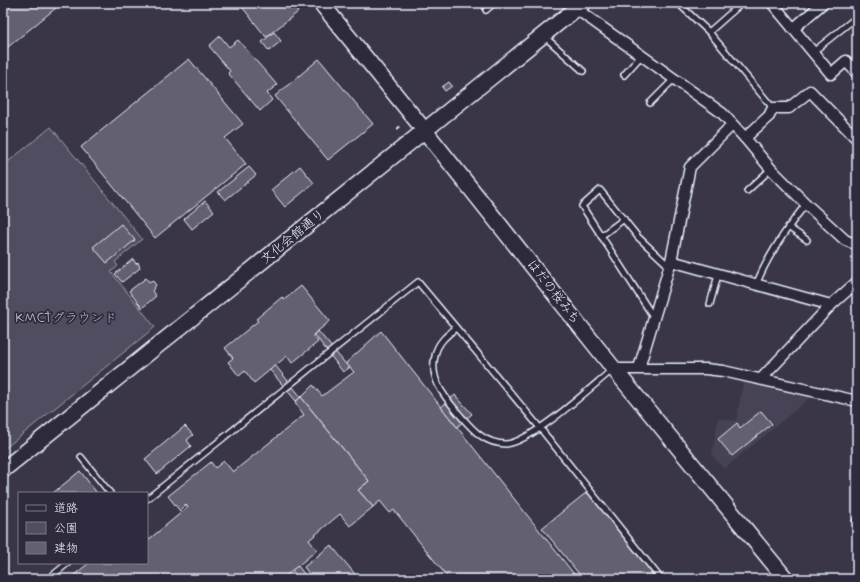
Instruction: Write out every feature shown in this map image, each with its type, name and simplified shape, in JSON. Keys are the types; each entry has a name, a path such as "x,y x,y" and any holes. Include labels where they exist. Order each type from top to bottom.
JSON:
{"street":[{"name":"はだの桜みち","path":"321,3 614,369 786,579"},
{"path":"772,3 831,74 846,61 857,73"},
{"path":"793,29 823,3"},
{"name":"文化会館通り","path":"3,470 543,36 576,5"},
{"path":"576,5 673,80 710,104 745,138 771,170 806,204 844,240 857,244"},
{"path":"745,138 769,116 773,108 789,108 810,91 857,139"},
{"path":"639,368 655,320 670,264 690,167 732,125"},
{"path":"670,264 832,305"},
{"path":"762,378 832,305 857,282"},
{"path":"614,369 706,369 762,378 857,401"}],"lane":[{"path":"486,10 494,3"},
{"path":"678,3 709,32 773,108"},
{"path":"709,32 742,3"},
{"path":"813,52 853,20"},
{"path":"543,36 583,71"},
{"path":"624,75 641,56"},
{"path":"650,103 673,80"},
{"path":"747,191 771,170"},
{"path":"655,320 582,206 600,190 638,237 670,264"},
{"path":"756,285 762,269 788,226 806,204"},
{"path":"601,236 624,219"},
{"path":"788,226 807,240"},
{"path":"710,304 718,275"},
{"path":"148,498 418,282 540,428 661,579"},
{"path":"456,328 445,337 438,346 434,356 435,379 442,394 476,434 485,439 501,443 516,442 540,428 614,369"},
{"path":"82,457 109,492"},
{"path":"48,579 67,564"}],"path":[{"path":"398,129 403,124"}],"shaded area":[{"path":"743,382 811,397 724,469 712,455 718,418 736,421"}],"green space":[{"name":"KMCTグラウンド","path":"51,127 142,239 115,262 118,266 111,272 155,327 3,450 3,166"}],"building":[{"path":"3,3 62,3 3,51"},
{"path":"239,3 291,3 298,12 266,37"},
{"path":"274,32 281,41 269,51 262,42"},
{"path":"220,36 229,47 238,40 277,85 267,93 272,100 260,111 228,73 230,71 209,46"},
{"path":"189,59 243,124 225,138 246,164 155,238 81,147"},
{"path":"319,59 373,124 328,160 275,96"},
{"path":"449,82 452,86 445,91 442,87"},
{"path":"300,166 314,183 285,207 271,190"},
{"path":"249,167 256,175 225,200 218,192"},
{"path":"205,201 214,211 192,229 184,219"},
{"path":"121,224 135,240 107,263 93,247"},
{"path":"133,259 136,264 138,262 140,268 122,282 115,274"},
{"path":"146,278 149,282 152,280 156,285 152,291 156,296 142,308 129,291"},
{"path":"301,286 330,321 313,335 318,342 292,363 287,356 254,383 245,371 239,376 228,362 233,358 225,348 258,321 256,319 282,297 284,300"},
{"path":"318,331 349,368 343,372 314,334"},
{"path":"381,331 578,579 449,579 394,510 390,513 380,501 373,507 358,490 369,481 301,397 313,385 322,396 354,372 346,363"},
{"path":"275,365 301,397 296,401 270,370"},
{"path":"455,395 472,414 457,427 441,407"},
{"path":"301,397 369,481 358,490 373,507 350,526 340,514 309,540 317,550 282,579 264,579 262,576 258,579 69,579 88,564 148,564 148,540 188,507 186,505 180,511 168,496 211,462 215,468 224,461 233,472 304,415 295,402"},
{"path":"761,411 772,424 732,456 718,439 737,423 740,428"},
{"path":"185,426 193,435 187,440 191,446 157,474 145,459"},
{"path":"80,471 96,492 54,492"},
{"path":"587,492 657,579 583,579 542,528"},
{"path":"331,545 359,579 313,579 304,567"},
{"path":"298,566 308,579 299,579 292,570"}]}
